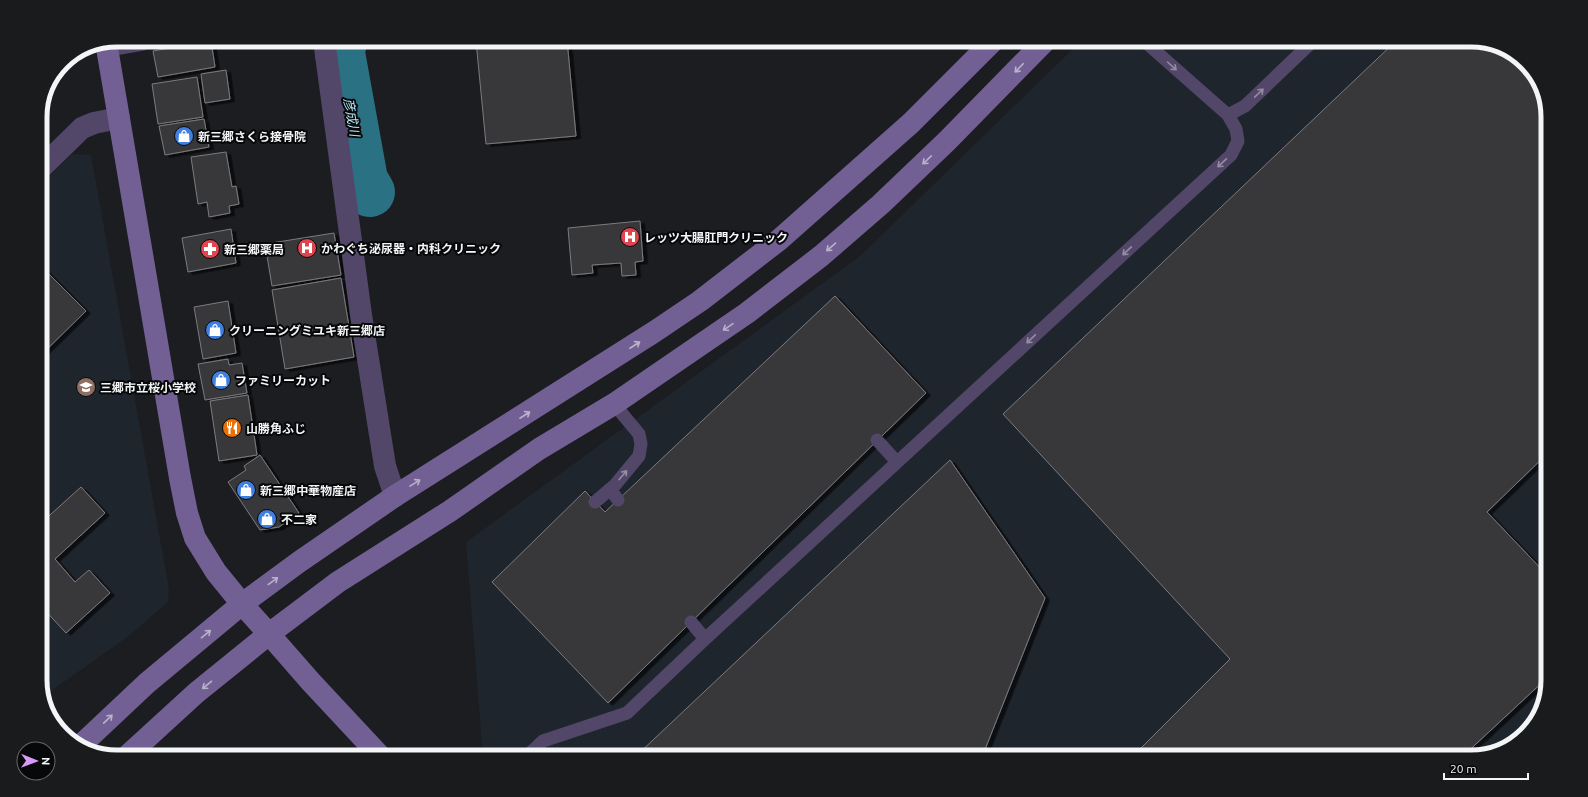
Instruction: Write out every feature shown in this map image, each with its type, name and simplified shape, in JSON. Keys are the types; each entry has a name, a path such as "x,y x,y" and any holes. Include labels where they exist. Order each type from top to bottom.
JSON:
{"street":[{"path":"325,47 384,466 395,496"},
{"path":"84,742 147,683 242,604 395,496 549,399 700,301 779,240 911,123 987,47"},
{"path":"134,750 196,693 269,634 338,582 450,511 539,449 614,404 747,314 821,256 881,204 947,141 1039,47"},
{"path":"107,48 187,513 195,538 216,572 242,604 311,682 374,750"},
{"path":"47,162 82,128 94,123 119,118"}],"lane":[{"path":"533,750 543,741 627,713 705,639 1231,155 1238,141 1236,130 1228,115 1151,47"},
{"path":"1228,115 1245,106 1307,47"},
{"path":"595,502 610,489 639,456 641,444 639,434 614,404"},
{"path":"878,440 898,462"},
{"path":"610,489 618,500"},
{"path":"691,622 705,639"}],"shaded area":[{"path":"1075,47 1471,47 1489,49 1510,59 1524,71 1534,86 1540,104 1541,113 1541,680 1539,698 1529,719 1524,726 1506,741 1489,748 1471,750 482,750 466,542 860,256"},
{"name":"三郷市立桜小学校","path":"72,154 91,155 169,589 168,602 130,635 48,693 47,684 47,178"}],"building":[{"path":"176,47 212,47 215,67 158,77 153,51"},
{"path":"477,47 568,47 576,136 486,144"},
{"path":"1390,47 1471,47 1489,49 1502,54 1517,64 1529,78 1534,86 1540,104 1541,113 1541,460 1487,512 1541,569 1541,680 1541,684 1470,750 1139,750 1230,659 1003,414"},
{"path":"226,70 230,99 205,103 201,74"},
{"path":"197,77 203,117 158,124 152,84"},
{"path":"204,119 209,147 165,155 159,126"},
{"path":"226,152 232,187 236,186 239,204 229,206 230,213 209,217 207,202 198,204 191,157"},
{"path":"640,221 643,261 635,262 636,275 622,276 621,263 592,265 593,273 572,275 568,228"},
{"path":"231,229 236,263 188,272 182,238"},
{"path":"334,233 341,275 272,286 265,244"},
{"path":"47,272 86,311 47,349"},
{"path":"341,278 354,357 285,369 272,290"},
{"path":"835,296 926,393 608,703 492,582 585,491 605,512"},
{"name":"クリーニングミユキ新三郷店","path":"228,301 236,353 203,359 194,307"},
{"path":"228,359 229,365 242,363 247,393 205,400 198,364"},
{"path":"248,395 257,455 219,461 210,401"},
{"path":"260,455 299,513 279,527 260,530 228,482 246,470 244,466"},
{"path":"950,460 1045,598 985,750 642,750"},
{"path":"81,487 105,513 55,559 75,582 89,570 110,593 66,633 47,613 47,518"}],"waterway":[{"name":"彦成川","path":"341,47 340,53 363,180 370,192"}],"place":[{"name":"新三郷さくら接骨院","path":"184,136"},
{"name":"レッツ大腸肛門クリニック","path":"630,237"},
{"name":"かわぐち泌尿器・内科クリニック","path":"307,248"},
{"name":"新三郷薬局","path":"210,249"},
{"name":"クリーニングミユキ新三郷店","path":"215,330"},
{"name":"ファミリーカット","path":"221,380"},
{"name":"三郷市立桜小学校","path":"86,387"},
{"name":"山勝角ふじ","path":"232,428"},
{"name":"新三郷中華物産店","path":"246,490"},
{"name":"不二家","path":"267,519"}]}
